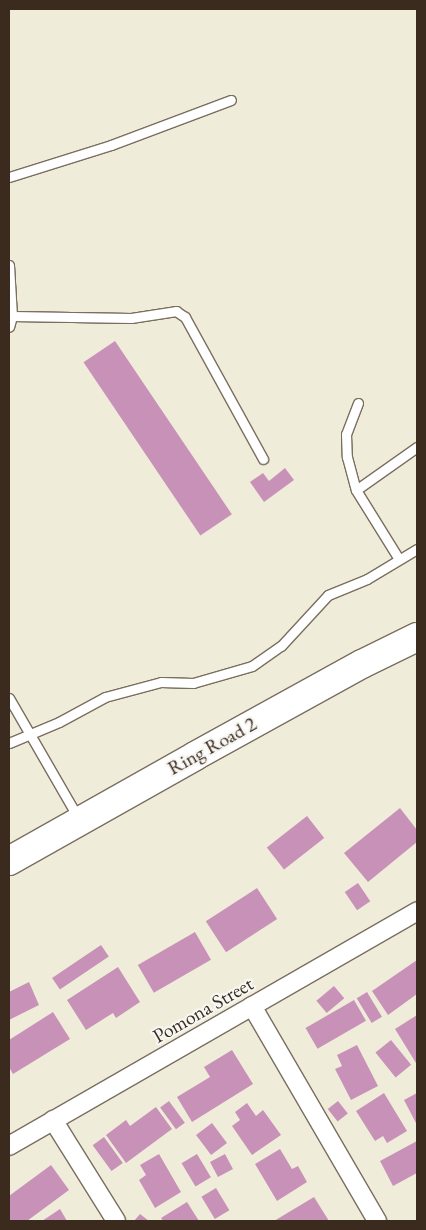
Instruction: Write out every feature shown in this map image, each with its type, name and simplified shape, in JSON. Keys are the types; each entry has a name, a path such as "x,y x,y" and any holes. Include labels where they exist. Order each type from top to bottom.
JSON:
{"main road":[{"name":"Ring Road 2","path":"9,861 79,820 362,664 417,637"}],"street":[{"name":"Pomona Street","path":"9,1146 417,910"},
{"path":"252,1006 377,1221"},
{"path":"53,1120 116,1221"}],"lane":[{"path":"9,177 111,145 231,100"},
{"path":"9,265 12,316 9,326"},
{"path":"12,316 131,318 176,311 185,317 263,459"},
{"path":"358,403 346,434 347,457 356,490 399,559"},
{"path":"356,490 417,447"},
{"path":"9,743 58,722 105,697 161,682 193,683 252,666 280,646 328,595 367,579 417,549"},
{"path":"9,698 79,820"}],"building":[{"path":"115,341 232,514 200,536 83,362"},
{"path":"285,468 294,480 264,502 250,482 263,473 269,481"},
{"path":"400,808 417,830 417,842 368,882 344,853"},
{"path":"307,816 324,838 284,869 267,847"},
{"path":"358,883 370,901 357,910 345,892"},
{"path":"257,888 277,919 226,952 206,921"},
{"path":"195,932 211,960 154,993 138,965"},
{"path":"101,945 109,957 60,990 52,978"},
{"path":"417,960 417,994 388,1015 372,991"},
{"path":"118,967 140,1002 116,1018 113,1013 86,1030 67,1000"},
{"path":"29,982 39,1005 9,1020 9,992"},
{"path":"334,986 344,998 327,1013 316,1001"},
{"path":"367,992 382,1017 372,1023 357,998"},
{"path":"354,1000 366,1021 318,1049 306,1028"},
{"path":"53,1012 70,1039 13,1074 9,1067 9,1040"},
{"path":"417,1015 417,1062 416,1063 395,1029"},
{"path":"391,1040 411,1065 396,1077 375,1053"},
{"path":"357,1045 378,1086 351,1100 335,1069 342,1066 337,1055"},
{"path":"232,1050 253,1084 192,1122 177,1097 210,1077 204,1067"},
{"path":"384,1093 407,1131 387,1143 383,1136 375,1141 356,1111"},
{"path":"417,1093 417,1125 404,1100"},
{"path":"169,1101 185,1123 176,1129 160,1107"},
{"path":"338,1101 348,1114 338,1122 328,1109"},
{"path":"247,1103 256,1116 263,1110 281,1135 252,1155 232,1126 240,1120 235,1112"},
{"path":"156,1107 172,1129 126,1163 106,1135 126,1120 130,1126"},
{"path":"212,1123 227,1143 211,1155 196,1135"},
{"path":"104,1137 123,1163 111,1171 93,1145"},
{"path":"417,1141 417,1173 393,1186 380,1161"},
{"path":"280,1149 292,1169 298,1166 307,1182 277,1201 255,1164"},
{"path":"159,1154 181,1192 155,1208 139,1180 146,1175 140,1165"},
{"path":"197,1154 211,1177 195,1186 182,1163"},
{"path":"225,1154 233,1169 218,1177 210,1162"},
{"path":"51,1165 69,1190 27,1221 9,1221 9,1196"},
{"path":"216,1188 229,1210 215,1219 201,1197"},
{"path":"314,1197 329,1221 274,1221"},
{"path":"187,1202 199,1221 163,1221 161,1218"},
{"path":"60,1209 67,1221 42,1221"},
{"path":"140,1214 149,1221 134,1221"}]}
